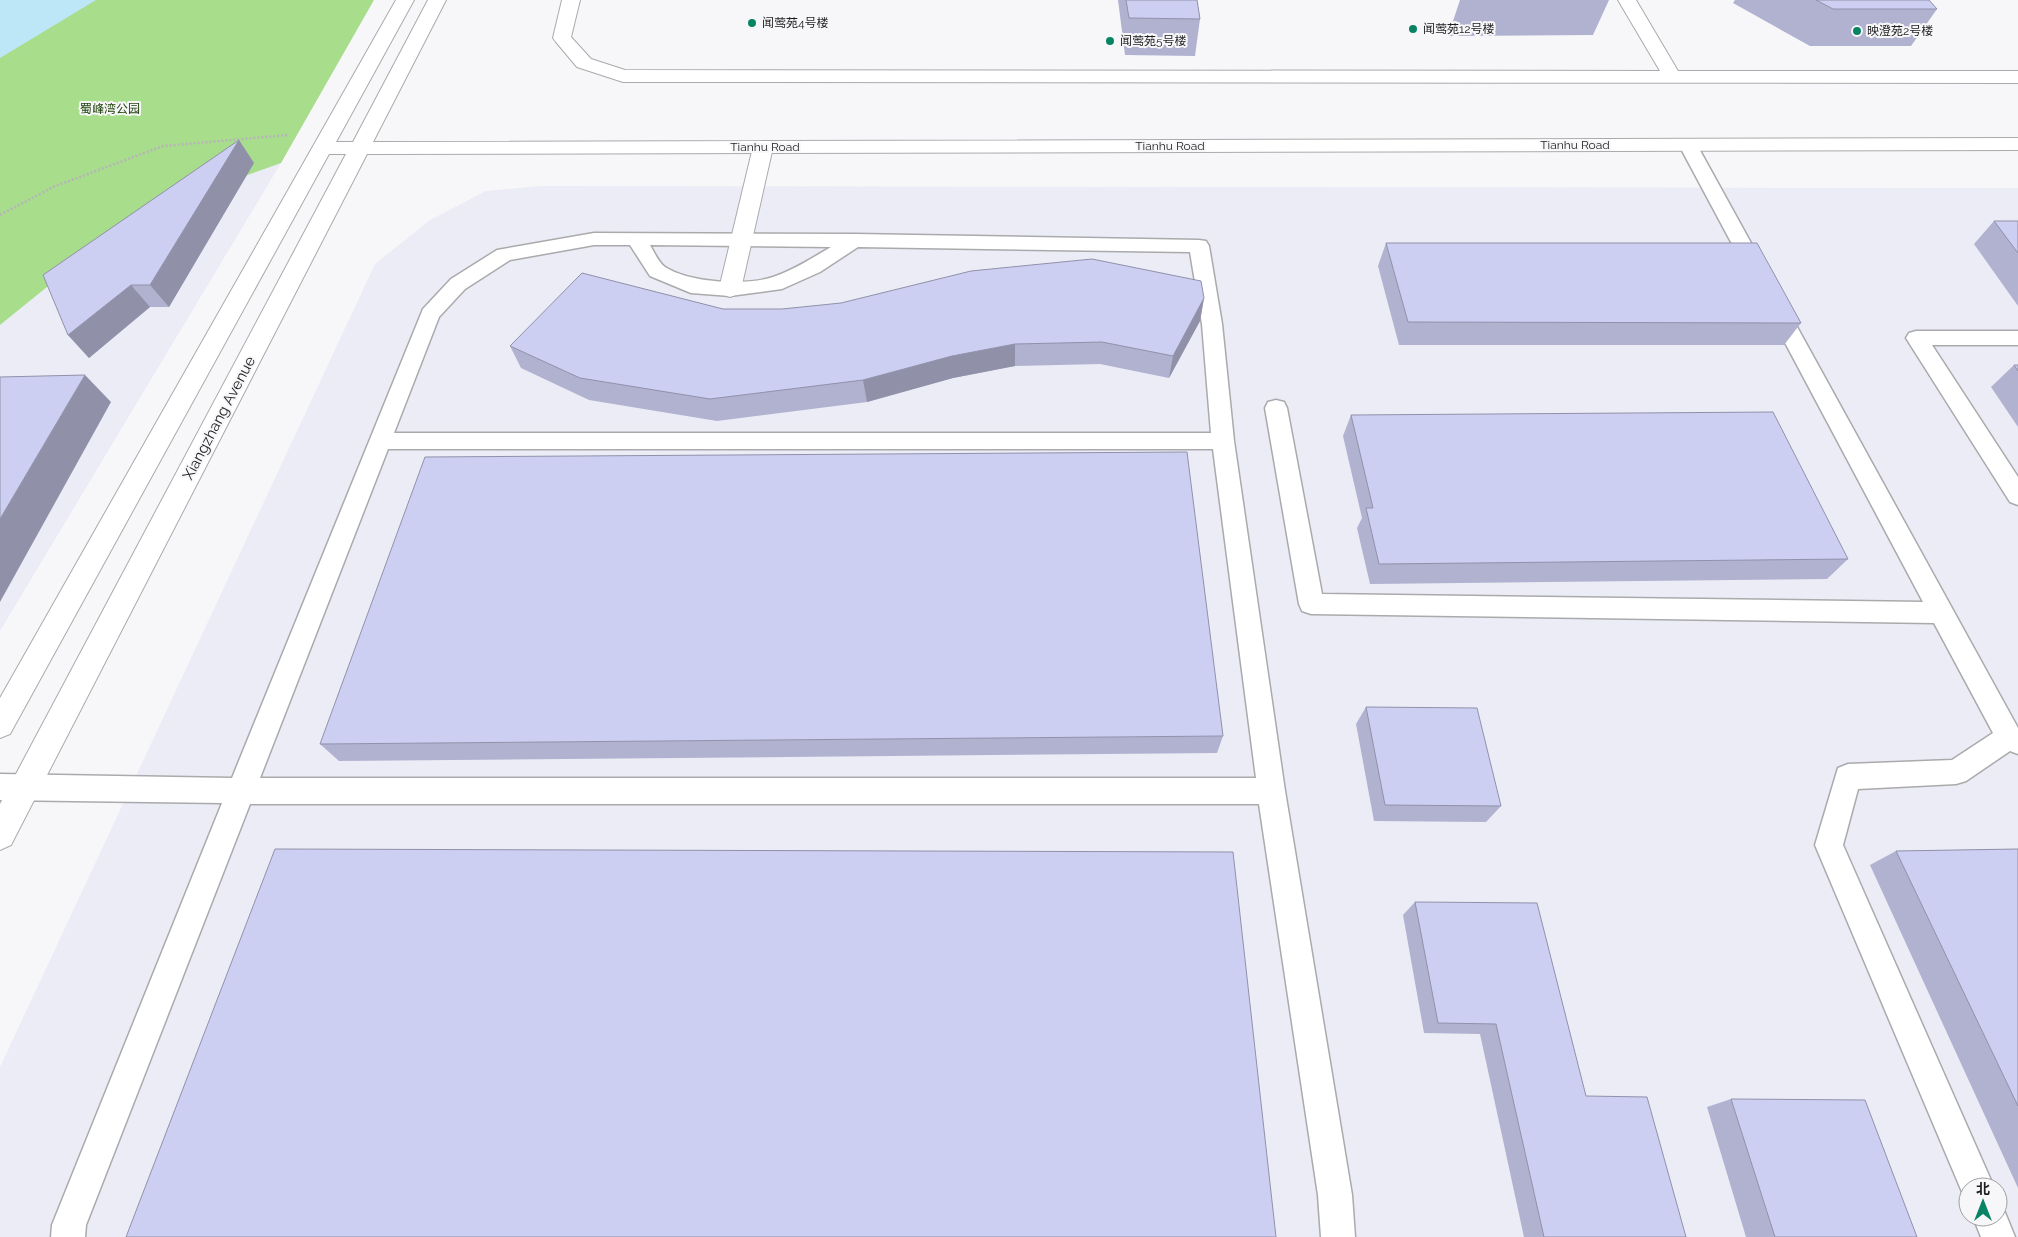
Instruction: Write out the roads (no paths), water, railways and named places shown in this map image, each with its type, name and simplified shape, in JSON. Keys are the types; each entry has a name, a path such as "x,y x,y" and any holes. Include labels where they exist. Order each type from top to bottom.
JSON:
{"street":[{"path":"0,725 404,0"},
{"name":"Xiangzhang Avenue","path":"1,833 12,787 360,148 437,0"},
{"path":"571,0 562,38 584,63 623,76 2018,77"},
{"path":"1627,0 1673,78"},
{"name":"Tianhu Road","path":"327,140 360,148 2018,144"},
{"path":"730,289 763,147"}],"lane":[{"path":"1688,145 1941,613 2013,739 1956,772 1848,777 1829,845 1973,1177"},
{"path":"68,1237 69,1225 239,791 430,314 458,284 504,255 594,239 855,240 1199,246 1212,324 1223,441 1271,791 1335,1195 1338,1237"},
{"path":"636,239 658,271 691,286 730,289 775,284 813,267 855,240"},
{"path":"2018,338 1916,338 2018,496"},
{"path":"1276,408 1311,604 1941,613"},
{"path":"379,441 1223,441"},
{"path":"12,787 239,791 1271,791"}],"water":[{"path":"0,0 96,0 0,58"}],"place":[{"name":"闻莺苑4号楼","path":"752,23"},
{"name":"闻莺苑12号楼","path":"1413,29"},
{"name":"映澄苑2号楼","path":"1857,31"},
{"name":"闻莺苑5号楼","path":"1110,41"}],"park label":[{"name":"蜀峰湾公园","path":"110,109"}]}
